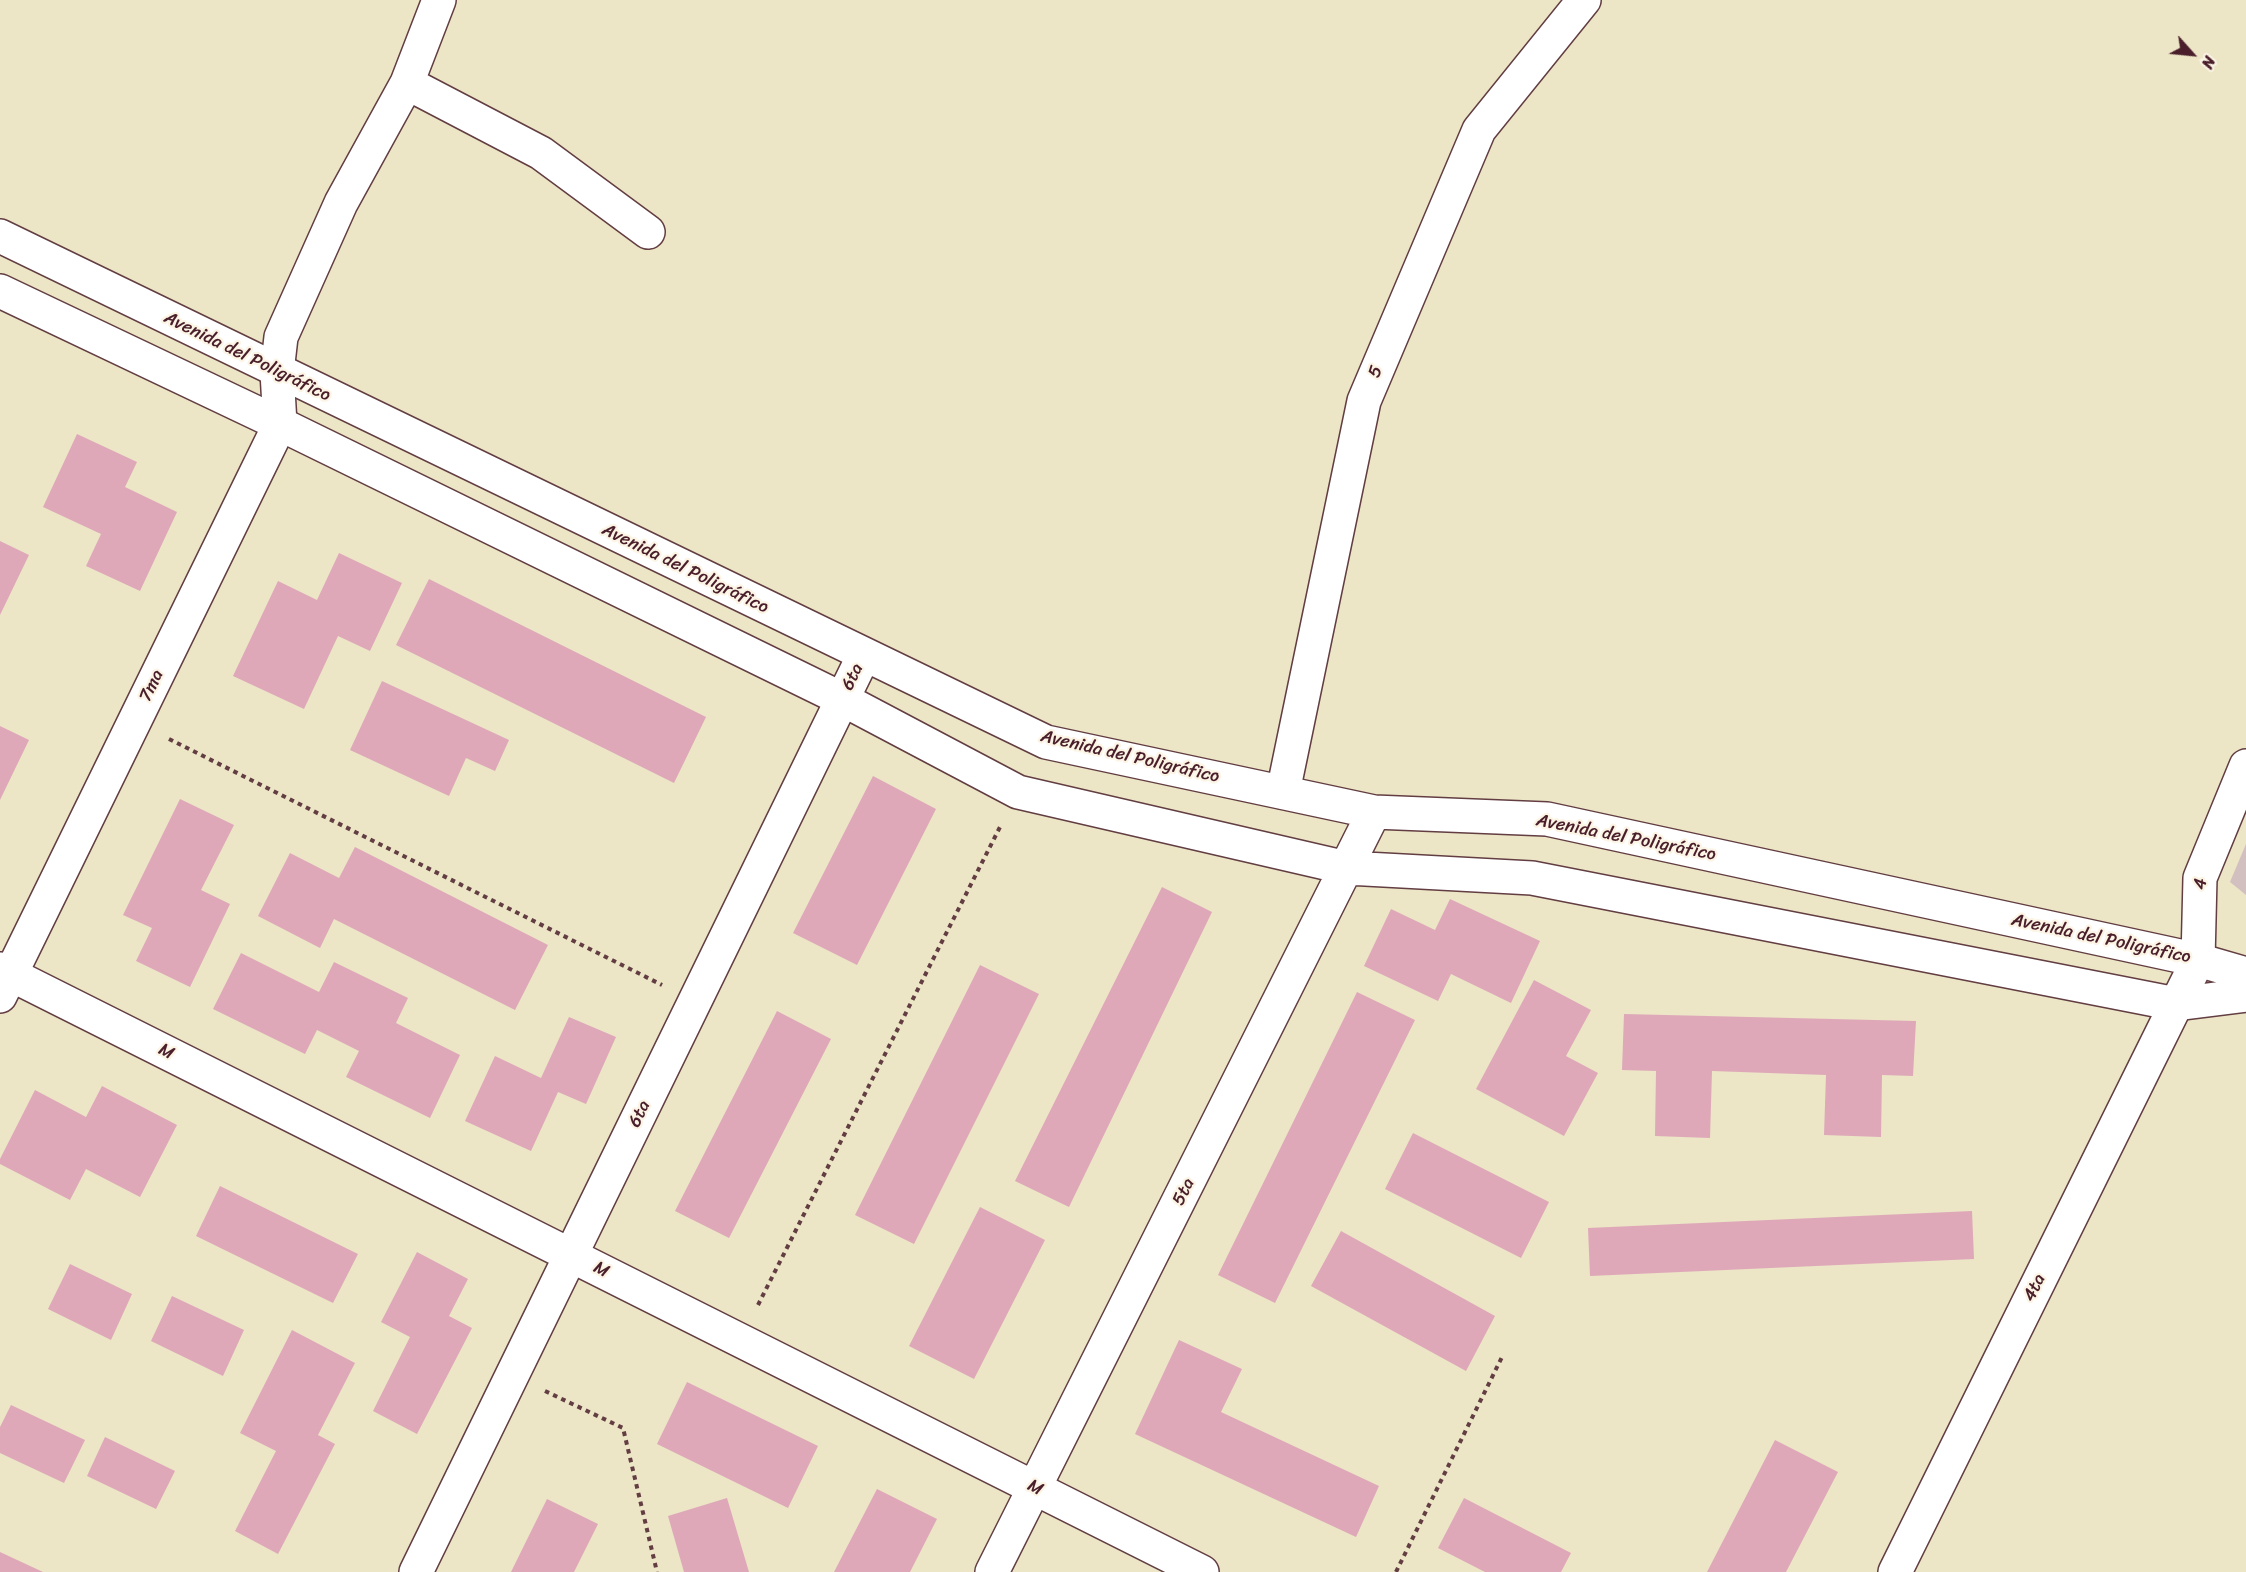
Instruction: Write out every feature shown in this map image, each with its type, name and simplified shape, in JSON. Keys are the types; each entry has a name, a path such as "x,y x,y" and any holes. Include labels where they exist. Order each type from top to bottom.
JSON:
{"street":[{"name":"7ma","path":"4,980 280,424 277,372 281,337 341,203 407,83 439,0"},
{"name":"5","path":"1283,792 1364,401 1479,130 1584,0"},
{"path":"407,83 541,153 648,232"},
{"name":"Avenida del Poligráfico","path":"0,236 277,372 1046,742 1374,812 1547,819 2198,960 2246,974"},
{"path":"0,291 280,424 842,699 1018,792 1347,868 1532,878 2176,1004 2246,995"},
{"name":"6ta","path":"416,1572 864,655"},
{"name":"4","path":"2176,1004 2198,960 2200,878 2246,766"},
{"name":"5ta","path":"992,1572 1374,812"},
{"name":"M","path":"4,980 571,1255 1202,1572"},
{"name":"4ta","path":"1895,1572 2176,1004"}],"path":[{"path":"134,722 695,1001"},
{"path":"740,1340 1018,792"},
{"path":"1396,1572 1502,1357"},
{"path":"512,1375 623,1428 657,1572"}],"shaded area":[{"path":"2246,844 2246,895 2230,882"}],"building":[{"path":"77,434 137,462 125,487 177,512 140,591 86,566 101,534 43,507"},
{"path":"0,541 29,555 0,615"},
{"path":"339,553 402,583 370,651 338,636 304,709 233,676 278,581 317,600"},
{"path":"429,579 706,717 674,783 396,645"},
{"path":"382,681 509,740 495,771 466,758 449,796 350,750"},
{"path":"0,726 29,740 0,800"},
{"path":"873,776 936,809 857,965 793,933"},
{"path":"180,799 234,825 201,890 230,904 190,987 136,961 152,928 123,915"},
{"path":"355,847 548,945 515,1010 334,919 320,948 258,916 290,853 339,878"},
{"path":"1162,887 1212,912 1069,1207 1015,1181"},
{"path":"1450,899 1540,941 1511,1003 1451,974 1438,1001 1364,966 1391,909 1435,930"},
{"path":"241,953 319,992 334,962 408,998 396,1023 460,1055 430,1118 346,1077 359,1051 317,1030 305,1054 213,1009"},
{"path":"980,965 1039,994 914,1244 855,1215"},
{"path":"1534,980 1591,1010 1566,1056 1598,1073 1564,1136 1476,1089"},
{"path":"1357,992 1415,1020 1275,1303 1218,1275"},
{"path":"777,1011 831,1039 729,1238 675,1211"},
{"path":"1624,1014 1916,1021 1913,1076 1882,1075 1881,1137 1824,1135 1826,1075 1712,1071 1710,1138 1655,1136 1656,1071 1622,1070"},
{"path":"569,1017 616,1037 586,1104 558,1092 531,1151 465,1121 495,1056 541,1078"},
{"path":"102,1086 177,1125 140,1197 86,1169 70,1200 0,1164 0,1159 35,1090 86,1117"},
{"path":"1413,1133 1549,1202 1521,1258 1385,1189"},
{"path":"220,1186 358,1254 333,1303 196,1236"},
{"path":"980,1207 1045,1240 974,1379 909,1346"},
{"path":"1972,1211 1974,1259 1590,1276 1588,1228"},
{"path":"1341,1231 1495,1316 1466,1371 1311,1286"},
{"path":"417,1252 468,1279 449,1316 472,1328 417,1434 373,1411 410,1337 381,1322"},
{"path":"70,1264 132,1294 111,1340 48,1309"},
{"path":"172,1296 244,1330 223,1376 151,1341"},
{"path":"292,1330 355,1363 318,1435 335,1444 278,1554 235,1531 276,1451 240,1433"},
{"path":"1179,1340 1242,1369 1221,1412 1379,1486 1356,1537 1135,1434"},
{"path":"687,1382 818,1446 788,1508 657,1444"},
{"path":"11,1405 85,1440 64,1483 0,1453 0,1427"},
{"path":"105,1437 175,1471 156,1509 87,1476"},
{"path":"1775,1440 1838,1472 1786,1572 1707,1572"},
{"path":"877,1489 937,1519 910,1572 834,1572"},
{"path":"727,1498 749,1572 684,1572 668,1516"},
{"path":"1464,1498 1571,1553 1561,1572 1485,1572 1438,1548"},
{"path":"547,1499 598,1524 574,1572 511,1572"},
{"path":"0,1552 43,1572 0,1572"}]}
